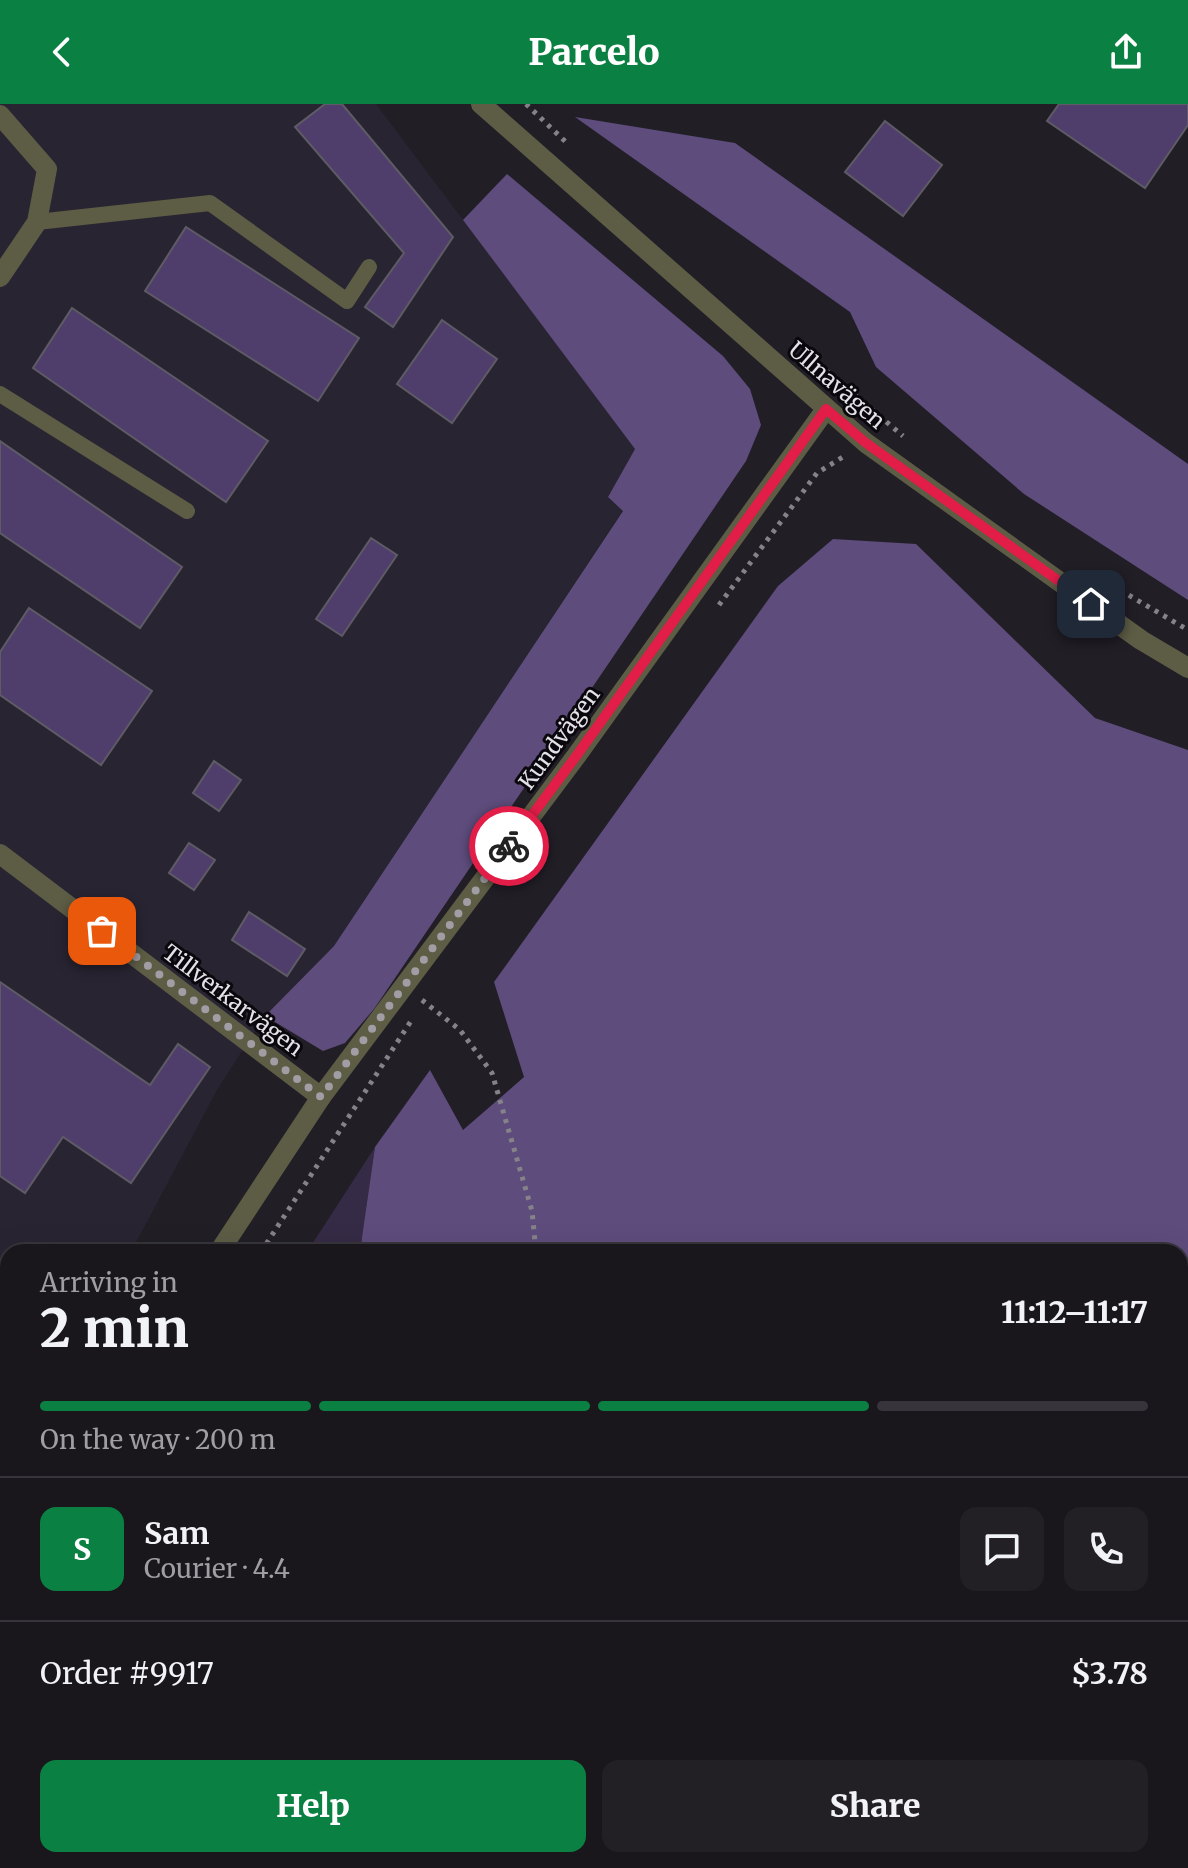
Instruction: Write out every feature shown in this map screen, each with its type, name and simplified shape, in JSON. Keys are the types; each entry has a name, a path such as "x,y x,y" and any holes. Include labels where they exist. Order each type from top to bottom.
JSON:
{"street":[{"name":"Ullnavägen","path":"481,104 866,443 1141,640 1188,668"},
{"path":"0,115 47,169 37,222 0,277"},
{"name":"Kundvägen","path":"224,1244 321,1097 577,755 826,409"},
{"name":"Tillverkarvägen","path":"0,854 321,1097"}],"lane":[{"path":"37,222 210,203 347,301 369,267"},
{"path":"0,394 187,511"}],"path":[{"path":"714,612 817,473 866,443"},
{"path":"404,986 460,1030 492,1073 532,1211 535,1244"},
{"path":"424,1002 433,989"},
{"path":"266,1244 415,1015"}],"shaded area":[{"path":"0,104 376,104 635,449 608,497 623,510 334,946 265,1016 218,1088 135,1244 0,1244"},
{"path":"575,117 735,143 1188,464 1188,600 1024,494 876,367 850,312"},
{"path":"507,174 723,356 750,389 761,425 746,461 374,1009 345,1043 323,1051 265,1016 334,946 623,511 608,497 635,449 463,220"},
{"path":"833,539 916,544 1095,718 1188,750 1188,1244 362,1244 375,1147 430,1070 463,1130 524,1077 494,982 778,586"},
{"path":"375,1147 362,1244 312,1244"}],"building":[{"path":"325,104 342,104 453,237 393,327 365,307 404,253 295,127"},
{"path":"1059,104 1188,104 1188,125 1145,188 1047,121"},
{"path":"885,121 942,165 903,216 845,172"},
{"path":"186,227 359,338 318,401 145,291"},
{"path":"72,308 268,441 226,502 33,368"},
{"path":"442,320 497,359 452,423 397,384"},
{"path":"0,441 182,567 140,628 0,533"},
{"path":"371,538 397,555 342,636 316,619"},
{"path":"29,608 152,691 101,765 0,695 0,652"},
{"path":"214,761 241,780 219,811 193,793"},
{"path":"189,843 215,860 194,890 169,873"},
{"path":"249,912 305,949 287,976 232,940"},
{"path":"0,982 150,1085 178,1044 210,1067 131,1183 63,1137 25,1193 0,1176"}],"way so far":[{"path":"102,931 321,1097 509,846"}],"route":[{"path":"509,846 826,409 866,443 1091,604"}]}
